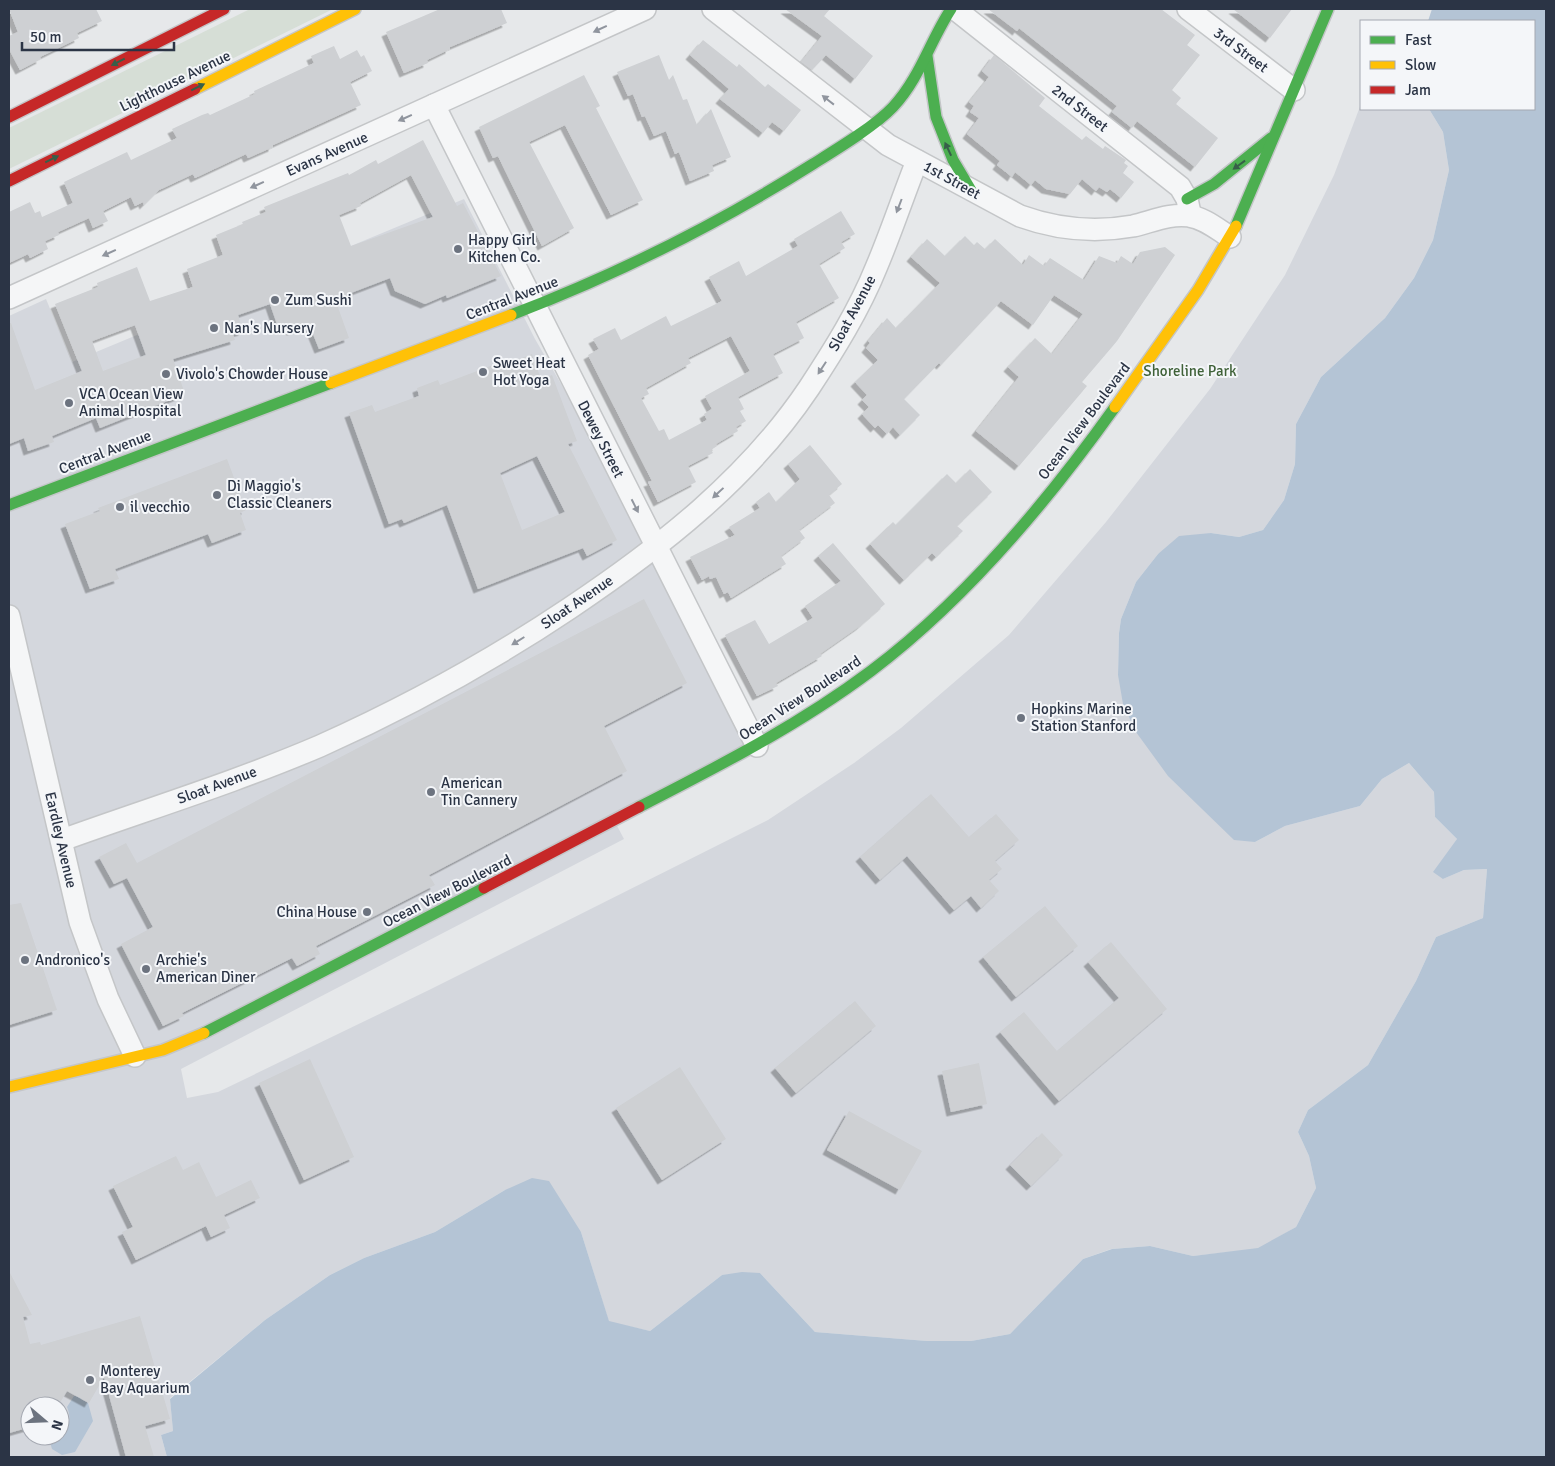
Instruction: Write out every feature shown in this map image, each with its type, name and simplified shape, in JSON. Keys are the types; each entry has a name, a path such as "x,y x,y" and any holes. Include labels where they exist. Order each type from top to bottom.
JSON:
{"main road":[{"path":"9,117 224,9"},
{"name":"Lighthouse Avenue","path":"9,181 355,9"},
{"name":"Central Avenue","path":"9,505 534,306 637,262 713,222 790,179 867,129 904,96 920,71 941,24 951,9"},
{"name":"Ocean View Boulevard","path":"9,1087 163,1050 197,1036 757,746 849,686 903,645 956,596 1009,541 1090,442 1198,290 1230,237 1276,134 1328,9"},
{"path":"927,56 936,117 953,160 972,192"},
{"path":"1189,208 1221,178 1276,134"}],"street":[{"name":"Evans Avenue","path":"9,298 645,9"},
{"name":"1st Street","path":"713,9 888,145 972,192 1020,216 1061,227 1110,229 1170,217 1189,208 1230,237"},
{"name":"2nd Street","path":"955,9 1180,187 1189,208"},
{"name":"3rd Street","path":"1188,9 1294,90"},
{"name":"Dewey Street","path":"434,105 757,746"},
{"name":"Sloat Avenue","path":"62,840 204,790 317,747 391,713 496,655 540,628 656,548 728,484 765,444 808,388 858,307 876,269 917,161"},
{"name":"Eardley Avenue","path":"9,616 80,922 108,999 135,1056"}],"shaded area":[{"path":"250,9 333,9 9,169 9,128"},
{"path":"1360,107 1360,110 1430,110 1443,132 1449,170 1433,240 1414,278 1385,318 1321,377 1296,424 1295,464 1284,500 1263,530 1239,537 1211,533 1158,554 1136,582 1121,619 1119,633 1118,675 1255,842 1285,826 1360,806 1382,779 1409,763 1434,792 1435,817 1457,839 1443,879 1464,870 1487,869 1483,918 1436,937 1416,981 1368,1065 1308,1110 1298,1132 1309,1156 1316,1188 1296,1227 1258,1249 1193,1256 1150,1246 1111,1249 1083,1259 1010,1334 971,1341 927,1341 815,1332 760,1273 722,1275 650,1331 609,1322 581,1232 505,1190 435,1232 364,1258 330,1275 265,1320 170,1398 173,1431 161,1435 167,1457 9,1457 9,316 46,299 72,362 464,199 535,339 656,548 757,746 615,822 624,839 181,1069 187,1098 218,1092 429,990 768,820 854,763 901,728 1009,635 1106,522 1210,389 1285,275 1334,175"}],"water":[{"path":"1432,9 1546,9 1546,1457 167,1457 161,1435 173,1431 170,1399 265,1320 330,1275 364,1258 435,1232 505,1190 532,1178 549,1181 581,1232 609,1321 650,1331 722,1275 742,1272 760,1273 815,1332 927,1341 971,1341 1010,1334 1083,1259 1112,1249 1150,1246 1193,1256 1258,1248 1296,1227 1316,1188 1309,1156 1298,1132 1308,1110 1368,1065 1416,981 1436,937 1483,918 1487,869 1464,870 1443,879 1433,872 1457,839 1435,817 1434,792 1409,763 1382,779 1360,806 1285,826 1255,842 1234,840 1168,776 1136,732 1123,704 1118,675 1119,633 1121,619 1136,582 1158,554 1179,536 1211,533 1239,537 1263,530 1284,500 1295,464 1296,424 1321,377 1385,318 1414,278 1433,240 1449,170 1443,132 1430,110 1535,110 1535,20 1428,20"},
{"path":"74,1396 82,1397 81,1399 88,1403 93,1421 75,1452 62,1455 52,1449 51,1446 70,1446 70,1402"}],"building":[{"path":"9,9 96,9 102,21 77,33 79,38 40,57 41,59 20,70 9,49 9,36 18,32"},
{"path":"440,9 501,9 507,23 450,47 450,49 427,60 428,63 404,73 386,32"},
{"path":"785,9 830,9 824,16 873,56 855,79 826,55 812,70 801,62 822,36"},
{"path":"988,9 1161,9 1195,35 1187,45 1200,55 1172,90 1181,98 1176,104 1218,138 1195,167 1137,121 1132,128 1112,112 1117,106 1019,28 1017,31"},
{"path":"1233,9 1292,9 1270,38"},
{"path":"703,40 737,67 739,64 765,87 768,84 801,110 784,131 772,122 763,133 720,99 729,89 690,55"},
{"path":"334,46 340,59 357,50 361,57 364,55 372,71 350,82 361,105 248,158 246,154 195,178 193,174 159,190 144,205 143,202 135,206 131,197 103,211 108,221 93,228 89,218 58,232 59,235 45,241 48,249 30,258 28,254 9,263 9,212 30,202 35,213 40,211 42,217 73,203 64,182 127,152 131,160 177,138 172,129 202,115 208,113 210,115 255,94 254,91 314,63 311,56"},
{"path":"659,55 669,80 673,75 683,100 687,99 697,125 711,109 731,157 712,165 714,171 690,181 679,152 675,154 666,131 654,136 645,116 642,117 633,94 628,96 617,72"},
{"path":"994,55 1045,98 1039,106 1082,140 1086,136 1103,149 1105,146 1126,160 1124,163 1128,166 1123,173 1134,182 1121,198 1110,189 1107,192 1099,187 1096,191 1082,179 1070,194 1046,189 1035,180 1031,185 1015,172 1012,177 997,165 1000,161 967,134 979,118 970,112 974,106 969,102 989,77 982,71"},
{"path":"584,75 600,106 596,108 643,200 611,215 565,125 529,142 574,228 542,246 498,156 493,158 479,127"},
{"path":"423,140 457,206 463,203 501,276 447,298 446,295 425,304 395,291 390,278 335,299 349,338 319,349 309,324 291,331 289,326 279,330 270,304 238,315 243,331 233,334 235,340 173,359 185,394 100,428 96,418 52,436 54,442 28,451 24,438 9,444 9,323 11,323 35,390 82,371 55,304 98,287 97,283 137,267 150,301 193,287 187,269 223,255 216,235 266,212 264,207 348,173 349,175 376,160 378,164","holes":["411,175 433,217 351,246 339,215 361,206 360,203","135,325 146,355 103,371 92,341"]},
{"path":"841,211 855,234 841,242 845,248 819,264 839,298 796,322 804,338 773,354 783,373 738,397 744,409 740,411 746,421 736,427 738,431 716,444 717,446 711,450 713,453 688,466 696,482 658,502 648,482 652,481 588,355 599,349 593,339 615,328 621,340 666,316 671,326 722,301 709,277 739,261 746,276 798,246 794,239","holes":["731,336 750,371 705,396 712,409 704,414 707,420 669,440 664,429 659,431 641,398 649,394 646,388 691,363 688,358"]},
{"path":"965,236 974,245 977,242 985,249 995,239 1023,265 1029,255 1044,266 1050,258 1084,280 1099,256 1117,263 1121,256 1133,264 1140,252 1165,247 1175,255 1117,341 1082,382 1087,386 1019,466 976,431 1019,377 1008,367 1035,338 1052,354 1083,314 1054,295 1033,325 1001,301 941,365 939,363 904,399 920,415 900,435 893,427 887,434 878,425 875,428 862,414 869,407 862,400 867,395 855,382 878,360 866,348 870,343 868,341 887,318 896,328 940,283 911,257 927,239 945,256"},
{"path":"532,354 541,379 552,375 577,441 568,444 617,540 587,556 583,548 478,589 447,505 404,523 402,519 389,524 349,413 372,405 375,412 419,396 417,388 438,380 440,385 493,365 494,369","holes":["537,456 565,512 522,530 500,473"]},
{"path":"810,445 842,484 829,495 835,503 799,530 805,538 781,556 786,564 731,598 728,592 724,594 716,577 710,579 709,576 702,580 690,557 735,535 729,527 760,508 756,502 769,492 776,502 800,479 788,464"},
{"path":"227,459 246,510 240,513 246,530 212,543 208,534 115,569 119,579 90,589 65,524 100,511 98,508"},
{"path":"970,469 992,492 957,526 963,531 936,557 932,553 904,580 870,544 893,522 896,525 947,474 956,483"},
{"path":"833,543 885,604 860,626 820,654 822,656 776,683 778,686 757,696 725,635 755,620 769,644 813,618 805,606 841,581 818,556"},
{"name":"American Tin Cannery","path":"644,599 687,683 604,726 627,771 429,875 435,885 316,946 320,954 297,966 292,958 182,1013 184,1016 163,1026 121,944 153,927 127,878 114,884 99,857 126,843 137,863"},
{"path":"931,794 969,837 996,814 1019,840 995,861 1002,869 989,880 999,891 981,908 971,896 954,910 907,856 880,880 860,857"},
{"name":"Andronico's","path":"21,903 57,1010 9,1025 9,905"},
{"path":"1045,906 1078,946 1016,997 983,957"},
{"path":"1111,942 1167,1009 1059,1101 1000,1032 1024,1012 1057,1051 1119,998 1088,962"},
{"path":"855,1001 876,1026 796,1093 775,1068"},
{"path":"310,1059 354,1157 304,1180 259,1083"},
{"path":"979,1063 987,1104 951,1112 942,1071"},
{"path":"680,1067 726,1139 662,1180 616,1108"},
{"path":"849,1111 922,1151 900,1190 827,1150"},
{"path":"1042,1133 1063,1155 1031,1186 1010,1165"},
{"path":"176,1156 183,1170 199,1162 216,1197 251,1180 260,1198 224,1215 230,1228 211,1237 206,1226 136,1260 122,1232 133,1227 113,1186"},
{"name":"Monterey Bay Aquarium","path":"9,1271 32,1315 23,1317 30,1344 40,1342 41,1345 140,1316 170,1419 145,1426 154,1457 126,1457 104,1377 89,1403 67,1391 64,1396 20,1396 20,1430 9,1433"}],"traffic: fast":[{"path":"511,315 589,283 703,228 777,186 855,137 876,122 902,96 918,72 951,9"},
{"path":"1236,226 1328,9"},
{"path":"927,56 936,117 953,160 972,192"},
{"path":"1187,199 1214,184 1271,138"},
{"path":"9,505 331,383"},
{"path":"639,807 787,727 844,691 905,643 939,613 1003,548 1062,478 1115,407"},
{"path":"204,1033 484,888"}],"traffic: slow":[{"path":"195,89 355,9"},
{"path":"1115,407 1198,290 1236,226"},
{"path":"331,383 511,315"},
{"path":"9,1087 163,1050 204,1033"}],"traffic: jam":[{"path":"9,117 224,9"},
{"path":"9,181 195,89"},
{"path":"484,888 639,807"}],"place":[{"name":"Happy Girl Kitchen Co.","path":"458,249"},
{"name":"Zum Sushi","path":"275,300"},
{"name":"Nan's Nursery","path":"214,328"},
{"name":"Sweet Heat Hot Yoga","path":"483,372"},
{"name":"Vivolo's Chowder House","path":"166,374"},
{"name":"VCA Ocean View Animal Hospital","path":"69,403"},
{"name":"Di Maggio's Classic Cleaners","path":"217,495"},
{"name":"il vecchio","path":"120,507"},
{"name":"Hopkins Marine Station Stanford","path":"1021,718"},
{"name":"American Tin Cannery","path":"431,792"},
{"name":"China House","path":"367,912"},
{"name":"Andronico's","path":"25,960"},
{"name":"Archie's American Diner","path":"146,969"},
{"name":"Monterey Bay Aquarium","path":"90,1380"}],"park label":[{"name":"Shoreline Park","path":"1190,371"}]}
